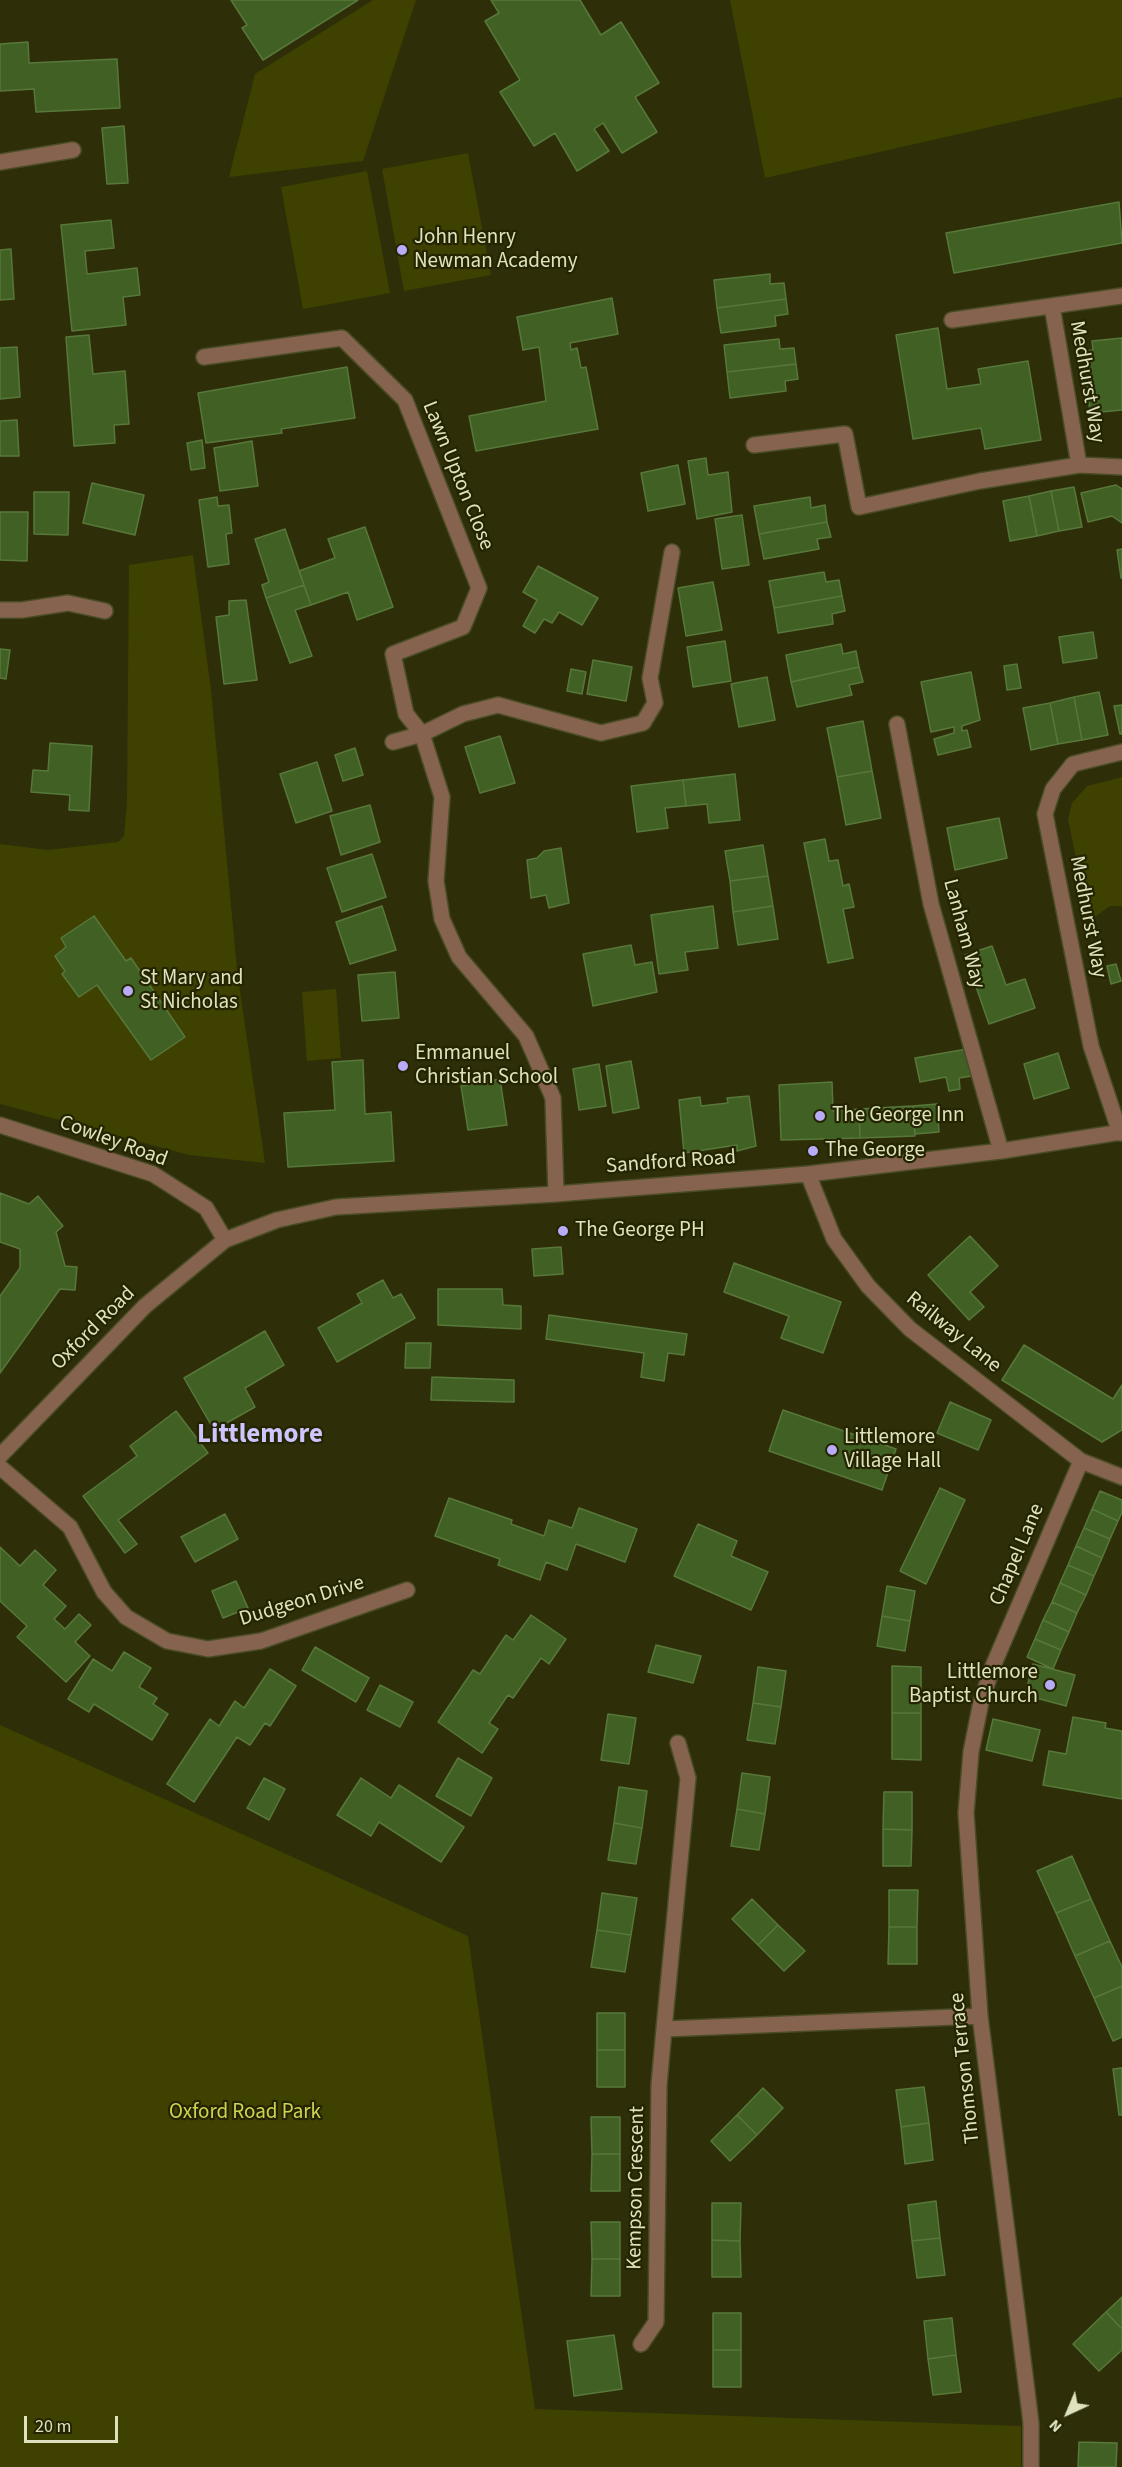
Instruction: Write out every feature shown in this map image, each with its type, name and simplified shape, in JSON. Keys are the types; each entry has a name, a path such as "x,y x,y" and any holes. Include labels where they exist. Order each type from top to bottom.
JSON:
{"street":[{"path":"0,162 73,150"},
{"name":"Medhurst Way","path":"952,320 1122,296"},
{"name":"Medhurst Way","path":"1052,306 1079,465"},
{"name":"Lawn Upton Close","path":"204,357 342,338 405,400 479,588 463,627 393,654 406,714 422,734"},
{"name":"Medhurst Way","path":"754,445 844,434 859,507 980,481 1079,465 1122,467"},
{"path":"393,742 422,734 463,714 498,705 601,733 643,723 655,703 650,678 672,552"},
{"path":"0,610 22,610 68,603 105,611"},
{"name":"Lanham Way","path":"897,724 931,904 1001,1151"},
{"path":"422,734 442,797 436,881 442,919 459,957 526,1036 553,1098 555,1194"},
{"name":"Medhurst Way","path":"1121,1132 1091,1046 1045,814 1053,789 1073,764 1122,752"},
{"name":"Cowley Road","path":"0,1125 153,1174 206,1208 225,1240"},
{"name":"Sandford Road","path":"225,1240 277,1220 336,1207 555,1194 808,1174 1001,1151 1121,1132"},
{"name":"Railway Lane","path":"808,1174 834,1239 868,1286 910,1329 1081,1461 1122,1477"},
{"name":"Oxford Road","path":"0,1456 145,1306 225,1240"},
{"name":"Chapel Lane","path":"993,1666 1081,1461"},
{"name":"Dudgeon Drive","path":"0,1467 70,1527 104,1592 126,1617 167,1641 208,1649 261,1641 406,1590"},
{"name":"Thomson Terrace","path":"993,1666 981,1702 971,1752 966,1813 980,2016 1031,2423 1031,2467"},
{"name":"Kempson Crescent","path":"642,2344 656,2322 659,2085 688,1778 678,1743"},
{"path":"664,2029 980,2016"}],"green space":[{"path":"373,0 416,0 363,161 229,177 255,74"},
{"path":"730,0 1122,0 1122,97 765,178"},
{"path":"468,153 491,275 404,291 382,169"},
{"path":"367,171 390,293 303,309 281,187"},
{"path":"193,555 211,690 237,970 265,1163 189,1155 0,1104 0,844 48,850 118,842 124,836 127,803 129,565"},
{"path":"1122,777 1122,906 1110,906 1089,921 1068,819 1072,803 1087,786"},
{"path":"336,989 341,1058 307,1061 302,992"},
{"name":"Oxford Road Park","path":"0,1725 468,1936 535,2409 1021,2426 1021,2467 0,2467"}],"building":[{"path":"231,0 358,0 263,60 242,28 247,25"},
{"path":"491,0 580,0 601,35 621,22 659,83 635,97 657,132 622,153 603,123 594,129 609,151 577,171 555,133 534,146 500,92 520,80 485,21 499,13"},
{"path":"28,42 29,63 117,59 120,108 36,112 34,89 0,91 0,44"},
{"path":"124,126 128,183 107,184 102,128"},
{"path":"1119,202 1122,243 954,273 946,233"},
{"path":"111,220 114,248 85,251 87,274 137,268 140,295 123,297 126,325 72,331 61,225"},
{"path":"11,249 14,299 0,300 0,250"},
{"path":"770,274 770,284 784,283 786,299 717,308 714,280"},
{"path":"612,298 618,334 570,343 571,350 577,348 581,368 586,367 598,429 476,451 469,416 546,401 539,347 523,350 517,317"},
{"path":"786,299 788,314 775,316 776,326 721,333 717,308"},
{"path":"938,328 947,389 981,384 978,369 1028,361 1041,440 985,449 981,428 913,439 896,335"},
{"path":"89,335 93,374 125,371 129,424 114,425 115,443 74,446 66,337"},
{"path":"1122,338 1122,410 1090,413 1084,351 1093,350 1092,341"},
{"path":"779,339 780,349 794,348 796,364 727,372 724,345"},
{"path":"17,347 20,397 0,399 0,348"},
{"path":"796,364 798,379 785,381 786,391 730,398 727,372"},
{"path":"347,367 355,418 281,429 282,433 206,443 198,393"},
{"path":"17,420 19,456 0,456 0,421"},
{"path":"202,440 205,468 191,470 187,443"},
{"path":"252,441 258,486 220,491 214,448"},
{"path":"706,458 708,475 728,472 732,512 697,519 688,461"},
{"path":"678,465 685,504 648,511 641,473"},
{"path":"92,483 144,495 135,535 83,523"},
{"path":"1116,485 1122,489 1122,523 1112,516 1088,522 1081,493"},
{"path":"1074,487 1082,527 1059,531 1051,491"},
{"path":"1051,491 1059,531 1037,536 1029,496"},
{"path":"34,492 69,492 68,535 34,534"},
{"path":"1029,496 1037,536 1010,541 1003,501"},
{"path":"217,497 218,506 229,505 232,533 226,534 229,564 208,567 199,500"},
{"path":"810,497 811,508 825,505 827,522 759,534 754,506"},
{"path":"0,512 28,512 27,561 0,560"},
{"path":"742,515 749,565 722,569 715,519"},
{"path":"827,522 831,537 817,539 819,549 764,559 759,534"},
{"path":"365,527 393,607 357,620 348,592 311,605 299,571 335,558 328,539"},
{"path":"285,529 304,585 266,598 262,585 269,582 255,539"},
{"path":"1122,549 1122,578 1121,578 1117,550"},
{"path":"538,566 598,598 582,625 559,612 552,623 544,619 535,633 523,626 537,600 523,592"},
{"path":"824,572 826,582 839,580 842,596 774,608 769,581"},
{"path":"713,582 722,630 686,636 678,588"},
{"path":"304,585 311,605 295,610 312,656 290,663 266,598"},
{"path":"842,596 845,611 832,614 833,624 778,633 774,608"},
{"path":"246,600 257,680 224,684 216,617 229,615 229,601"},
{"path":"1093,632 1097,658 1063,663 1059,637"},
{"path":"725,641 731,681 693,687 687,647"},
{"path":"841,644 843,654 856,651 859,667 791,682 786,655"},
{"path":"0,649 10,650 6,679 0,678"},
{"path":"593,660 632,667 626,701 587,694"},
{"path":"1017,664 1021,688 1007,690 1004,666"},
{"path":"859,667 863,682 849,685 852,695 797,707 791,682"},
{"path":"571,669 586,672 582,694 567,691"},
{"path":"971,672 980,720 962,726 962,731 967,730 971,747 938,755 934,739 954,733 954,727 931,732 921,682"},
{"path":"767,677 775,720 739,727 731,684"},
{"path":"1099,692 1108,735 1082,740 1074,697"},
{"path":"1074,697 1082,740 1058,744 1050,703"},
{"path":"1050,703 1058,744 1031,750 1023,708"},
{"path":"1122,705 1122,734 1120,734 1114,706"},
{"path":"863,721 872,771 837,777 827,728"},
{"path":"500,736 515,783 480,793 465,747"},
{"path":"50,743 92,746 89,811 69,810 70,795 31,792 33,770 48,771"},
{"path":"355,748 363,775 343,781 335,755"},
{"path":"317,762 332,811 296,823 280,774"},
{"path":"872,771 881,818 846,825 837,777"},
{"path":"735,774 740,820 709,823 707,804 686,806 683,780"},
{"path":"683,780 686,806 665,808 668,828 637,832 631,786"},
{"path":"370,805 380,842 341,855 330,816"},
{"path":"999,818 1007,858 955,870 947,828"},
{"path":"825,839 829,861 838,860 843,886 849,884 854,907 843,909 853,958 828,963 804,843"},
{"path":"763,845 768,876 730,881 725,851"},
{"path":"561,848 569,903 549,908 546,895 531,898 527,860 537,858 544,851"},
{"path":"372,854 386,897 342,912 327,868"},
{"path":"768,876 773,906 733,912 730,881"},
{"path":"382,906 396,950 350,964 336,922"},
{"path":"713,906 718,948 685,952 688,970 659,974 651,915"},
{"path":"773,906 778,939 738,945 733,912"},
{"name":"St Mary and St Nicholas","path":"94,916 126,961 131,958 185,1037 151,1060 97,985 79,997 62,974 65,971 55,956 66,947 61,938"},
{"path":"631,945 635,965 652,962 657,992 593,1006 583,954"},
{"path":"992,946 1006,985 1025,979 1035,1008 989,1024 965,955"},
{"path":"1116,964 1121,981 1111,984 1107,966"},
{"path":"395,972 399,1018 362,1021 358,975"},
{"path":"967,1049 972,1076 959,1078 960,1089 949,1091 946,1077 920,1082 915,1058"},
{"path":"1058,1053 1069,1088 1034,1099 1024,1064"},
{"path":"363,1060 365,1114 391,1112 394,1161 288,1167 284,1113 335,1110 332,1062"},
{"path":"631,1061 639,1108 613,1113 606,1066"},
{"path":"599,1064 606,1106 579,1110 573,1069"},
{"path":"500,1079 507,1125 468,1130 461,1086"},
{"name":"The George Inn","path":"832,1082 833,1111 859,1109 860,1138 781,1140 779,1085"},
{"path":"749,1096 756,1146 737,1151 737,1145 684,1153 679,1100 700,1097 701,1106 728,1103 727,1098"},
{"path":"937,1104 939,1132 915,1134 913,1106"},
{"path":"913,1106 915,1136 860,1138 859,1109"},
{"path":"0,1193 29,1204 38,1196 63,1226 56,1232 65,1266 77,1267 75,1290 60,1289 0,1373 0,1296 20,1268 20,1249 0,1242"},
{"path":"970,1236 998,1266 970,1292 984,1307 969,1320 928,1275"},
{"path":"561,1247 563,1274 534,1276 532,1249"},
{"path":"734,1263 841,1302 823,1353 781,1338 789,1316 724,1292"},
{"path":"383,1280 393,1298 401,1294 415,1318 337,1362 318,1328 362,1303 357,1294"},
{"path":"438,1289 502,1289 503,1305 521,1306 521,1329 438,1325"},
{"path":"549,1315 687,1334 684,1355 668,1353 664,1381 641,1377 644,1353 546,1339"},
{"path":"265,1331 284,1365 245,1388 255,1407 214,1430 184,1378"},
{"path":"406,1343 431,1343 430,1368 405,1368"},
{"path":"1024,1345 1113,1399 1122,1385 1122,1430 1102,1442 1002,1380"},
{"path":"432,1377 514,1380 514,1402 431,1400"},
{"path":"950,1402 991,1420 978,1450 937,1433"},
{"name":"Littlemore Village Hall","path":"783,1410 896,1449 882,1490 769,1451"},
{"path":"176,1411 208,1453 118,1520 137,1544 125,1553 83,1496 137,1456 130,1446"},
{"path":"940,1488 965,1500 926,1584 900,1571"},
{"path":"1100,1491 1122,1500 1122,1512 1118,1521 1092,1509"},
{"path":"449,1498 512,1520 511,1524 544,1536 549,1520 572,1528 579,1508 637,1529 625,1562 576,1544 567,1570 546,1562 540,1580 498,1565 500,1559 435,1536"},
{"path":"1092,1509 1118,1521 1110,1539 1084,1528"},
{"path":"225,1514 238,1539 195,1562 181,1537"},
{"path":"698,1524 737,1541 731,1556 768,1572 751,1610 674,1576"},
{"path":"1084,1528 1110,1539 1102,1558 1076,1546"},
{"path":"1076,1546 1102,1558 1094,1576 1068,1565"},
{"path":"0,1547 20,1566 35,1550 56,1570 43,1585 66,1606 54,1619 65,1629 79,1614 91,1625 75,1642 90,1656 66,1682 17,1637 27,1626 0,1601"},
{"path":"1068,1565 1094,1576 1086,1595 1060,1583"},
{"path":"236,1581 248,1608 223,1618 212,1591"},
{"path":"1060,1583 1086,1595 1077,1613 1052,1602"},
{"path":"887,1586 915,1591 910,1621 882,1616"},
{"path":"1052,1602 1077,1613 1069,1632 1043,1620"},
{"path":"531,1615 566,1639 549,1664 541,1658 513,1698 508,1695 489,1723 498,1729 482,1753 438,1722 473,1670 480,1674 506,1635 513,1640"},
{"path":"882,1616 910,1621 905,1651 877,1646"},
{"path":"1043,1620 1069,1632 1061,1650 1035,1639"},
{"path":"1035,1639 1061,1650 1053,1669 1027,1657"},
{"path":"656,1645 701,1656 693,1683 648,1672"},
{"path":"315,1647 369,1678 356,1702 302,1670"},
{"path":"124,1652 151,1668 139,1687 157,1698 153,1704 168,1714 152,1740 94,1704 89,1712 68,1699 93,1659 112,1671"},
{"name":"Littlemore Baptist Church","path":"1033,1664 1075,1675 1066,1706 1025,1695"},
{"path":"892,1666 921,1667 921,1713 892,1713"},
{"path":"758,1667 786,1671 781,1707 753,1703"},
{"path":"270,1669 296,1686 270,1726 265,1723 250,1745 237,1737 194,1802 167,1784 210,1719 219,1726 235,1701 244,1708"},
{"path":"380,1685 413,1702 400,1727 367,1710"},
{"path":"753,1703 781,1707 775,1744 747,1740"},
{"path":"892,1713 921,1713 921,1760 892,1759"},
{"path":"608,1714 636,1718 629,1764 601,1760"},
{"path":"1073,1717 1106,1723 1105,1728 1122,1731 1122,1799 1043,1785 1049,1751 1066,1754"},
{"path":"993,1719 1040,1730 1032,1761 986,1750"},
{"path":"458,1758 492,1778 471,1816 436,1796"},
{"path":"742,1773 770,1777 765,1814 737,1809"},
{"path":"264,1778 285,1789 269,1820 247,1808"},
{"path":"361,1778 391,1798 399,1785 464,1827 441,1862 379,1822 371,1836 337,1815"},
{"path":"619,1787 647,1791 642,1828 614,1823"},
{"path":"884,1792 912,1792 912,1830 883,1829"},
{"path":"737,1809 765,1814 759,1850 731,1846"},
{"path":"614,1823 642,1828 636,1864 608,1860"},
{"path":"883,1829 912,1830 911,1866 883,1866"},
{"path":"1072,1856 1091,1899 1056,1913 1037,1871"},
{"path":"889,1890 918,1890 917,1927 889,1927"},
{"path":"602,1893 637,1898 631,1935 597,1930"},
{"path":"752,1899 778,1925 758,1945 732,1919"},
{"path":"1091,1899 1110,1941 1075,1956 1056,1913"},
{"path":"778,1925 805,1951 784,1971 758,1945"},
{"path":"889,1927 917,1927 917,1964 888,1964"},
{"path":"597,1930 631,1935 625,1972 591,1967"},
{"path":"1110,1941 1122,1967 1122,1986 1094,1998 1075,1956"},
{"path":"1122,1986 1122,2037 1113,2041 1094,1998"},
{"path":"597,2013 625,2013 625,2050 597,2050"},
{"path":"597,2050 625,2050 625,2087 597,2087"},
{"path":"1122,2068 1122,2115 1119,2115 1113,2069"},
{"path":"924,2087 929,2123 901,2127 896,2090"},
{"path":"763,2088 783,2108 757,2135 737,2115"},
{"path":"737,2115 757,2135 730,2161 711,2141"},
{"path":"591,2117 620,2117 620,2154 592,2154"},
{"path":"929,2123 933,2160 905,2164 901,2127"},
{"path":"592,2154 620,2154 620,2191 591,2191"},
{"path":"936,2201 940,2238 912,2241 908,2205"},
{"path":"712,2203 741,2203 740,2241 712,2240"},
{"path":"591,2222 620,2222 620,2259 592,2259"},
{"path":"940,2238 945,2275 917,2278 912,2241"},
{"path":"712,2240 740,2241 741,2277 712,2277"},
{"path":"592,2259 620,2259 620,2296 591,2296"},
{"path":"1122,2297 1122,2329 1106,2312"},
{"path":"1106,2312 1122,2329 1122,2350 1099,2371 1073,2344"},
{"path":"713,2313 741,2313 741,2350 713,2350"},
{"path":"952,2318 956,2355 928,2359 924,2321"},
{"path":"614,2335 622,2389 574,2396 567,2341"},
{"path":"713,2350 741,2350 741,2387 713,2387"},
{"path":"956,2355 961,2392 933,2395 928,2359"},
{"path":"1079,2442 1117,2443 1116,2467 1078,2467"}],"place":[{"name":"John Henry Newman Academy","path":"402,250"},
{"name":"St Mary and St Nicholas","path":"128,991"},
{"name":"Emmanuel Christian School","path":"403,1066"},
{"name":"The George Inn","path":"820,1116"},
{"name":"The George","path":"813,1151"},
{"name":"The George PH","path":"563,1231"},
{"name":"Littlemore Village Hall","path":"832,1450"},
{"name":"Littlemore Baptist Church","path":"1050,1685"}],"district":[{"name":"Littlemore","path":"260,1436"}]}
